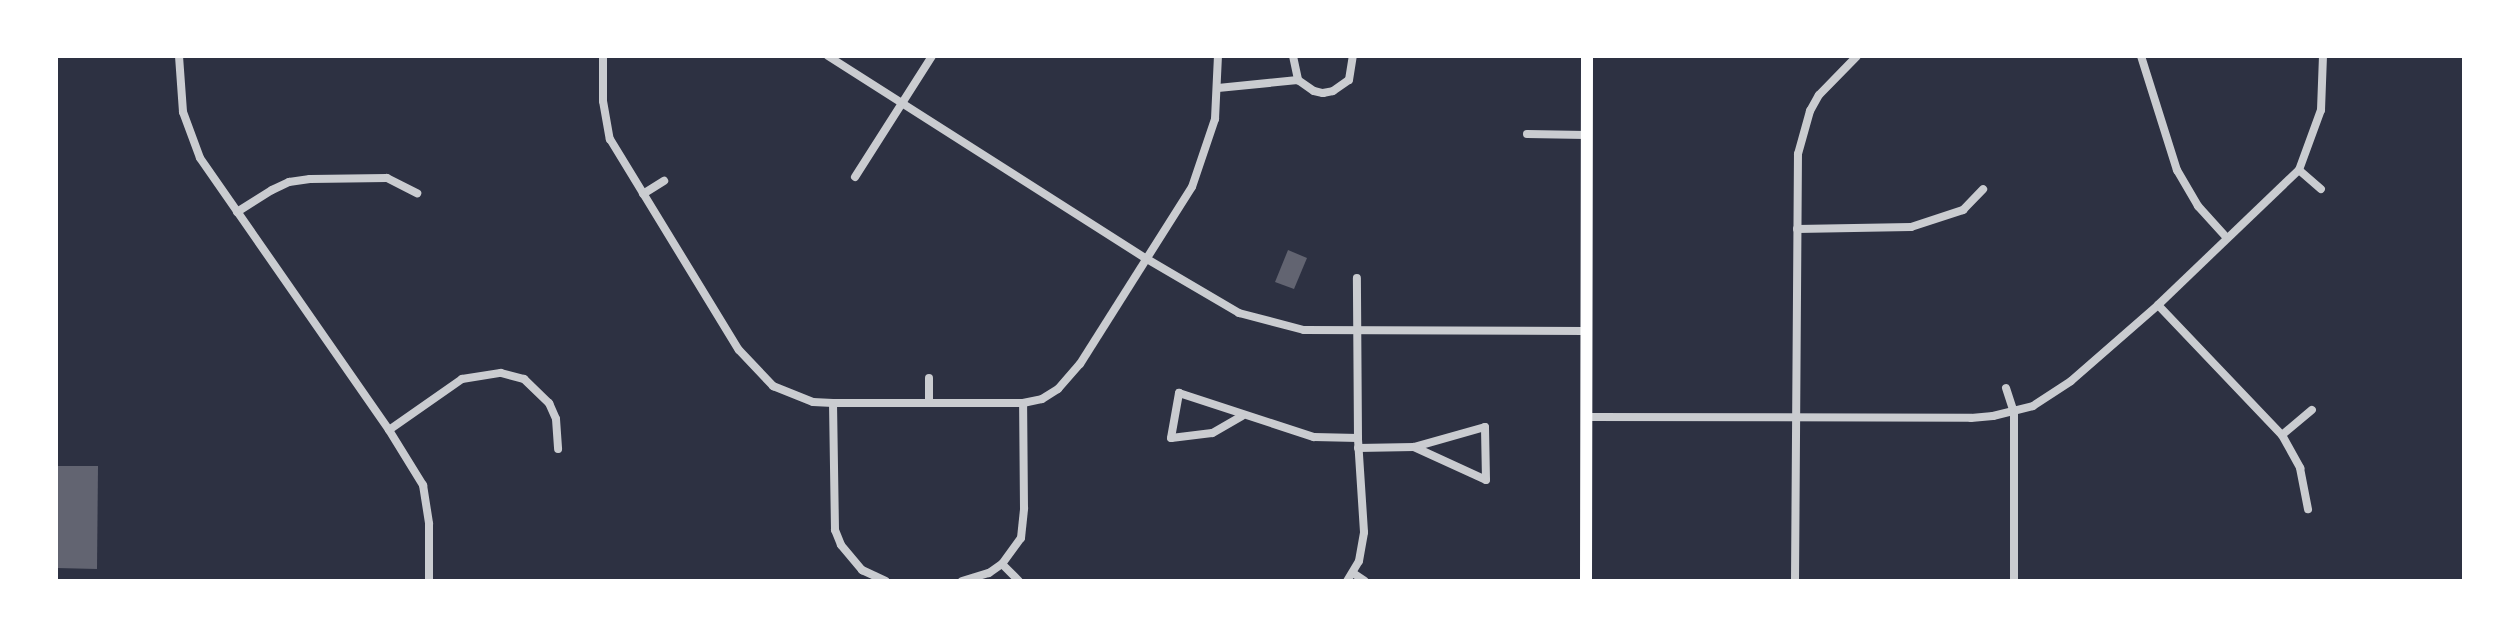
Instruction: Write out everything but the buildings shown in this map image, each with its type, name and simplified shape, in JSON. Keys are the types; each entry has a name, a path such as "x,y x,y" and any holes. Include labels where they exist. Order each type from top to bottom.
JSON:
{"main road":[{"path":"1586,581 1587,56"}],"street":[{"path":"179,56 183,112 200,158 389,430 423,485 429,524 429,581"},
{"path":"603,56 605,122 618,157 755,370 773,386 793,396 833,403 1023,403 1042,399 1071,376 1147,259 1201,168 1215,119 1218,56"},
{"path":"828,56 1219,304 1262,321 1304,330 1586,331"},
{"path":"855,177 932,56"},
{"path":"1293,56 1298,80"},
{"path":"1218,88 1298,80 1314,91 1333,91 1349,80 1353,56"},
{"path":"1795,581 1798,154 1810,111 1830,81 1857,56"},
{"path":"2141,56 2177,170 2198,206 2227,238"},
{"path":"1586,417 1971,418 2014,412 2052,396 2158,305 2299,170 2321,110 2323,56"},
{"path":"1527,134 1586,135"},
{"path":"2299,170 2321,189"},
{"path":"237,212 272,190 310,179 387,178 417,193"},
{"path":"643,194 664,181"},
{"path":"1797,229 1911,227 1963,210 1983,189"},
{"path":"1357,278 1358,443 1364,532 1350,577 1365,581"},
{"path":"2158,305 2282,435 2300,468 2308,509"},
{"path":"389,430 462,379 501,373 524,379 549,403 556,419 558,449"},
{"path":"929,378 929,402"},
{"path":"2006,388 2014,412 2014,581"},
{"path":"1242,416 1212,433 1171,438 1179,393 1314,437 1358,443 1414,447 1485,427 1486,480 1414,447"},
{"path":"833,403 835,530 841,545 862,570 886,581"},
{"path":"962,581 989,573 1014,553 1024,523 1023,403"},
{"path":"2282,435 2312,410"},
{"path":"1002,564 1019,581"}]}
